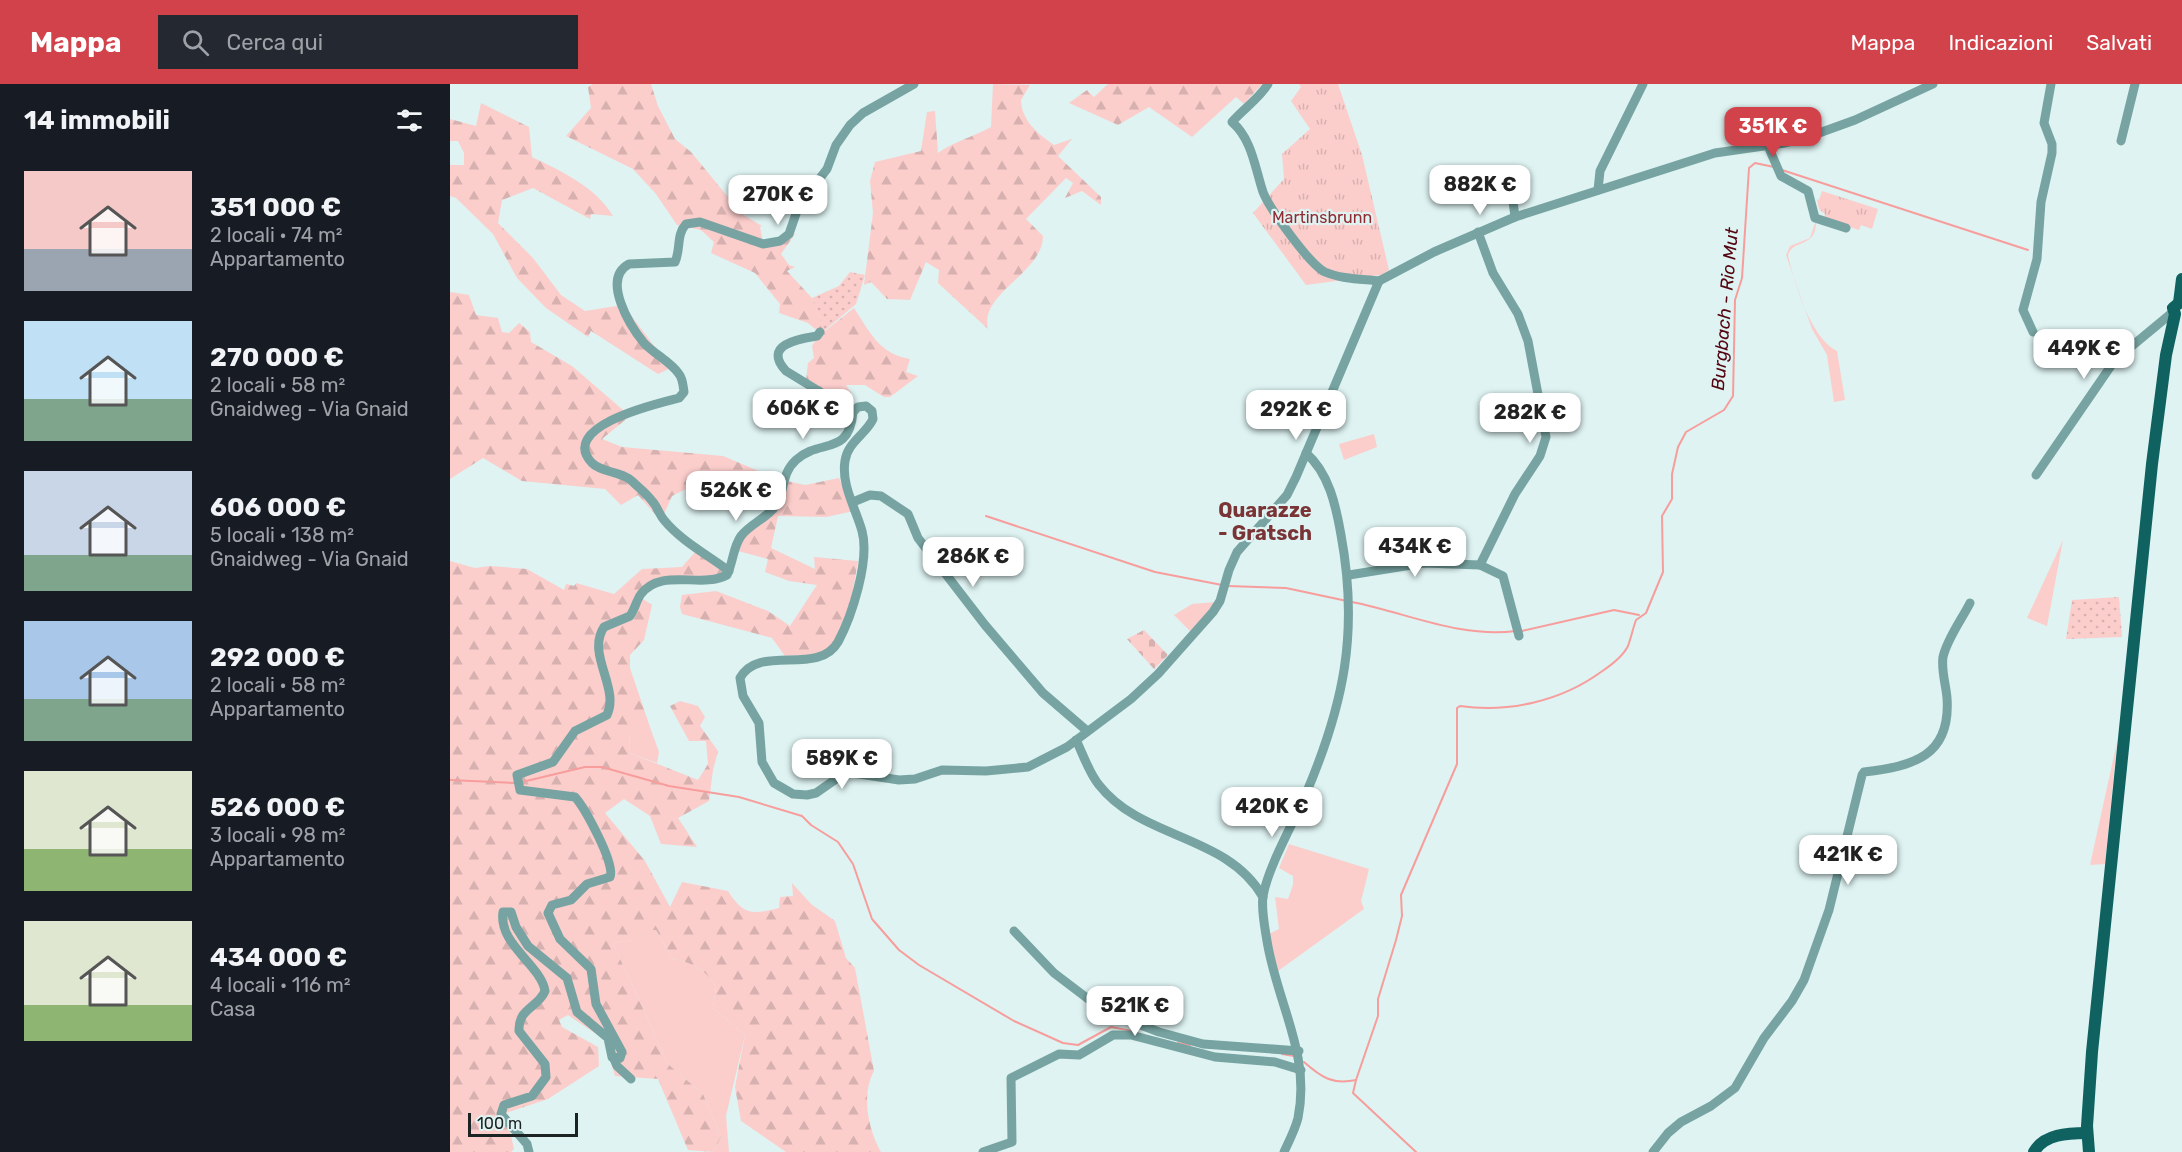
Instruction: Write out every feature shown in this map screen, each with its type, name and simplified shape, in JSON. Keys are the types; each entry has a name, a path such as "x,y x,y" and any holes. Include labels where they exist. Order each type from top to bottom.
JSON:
{"main road":[{"path":"2089,1152 2087,1133 2092,1052 2152,464 2166,355 2178,309 2182,279"},
{"path":"2034,1152 2043,1141 2059,1135 2087,1133"}],"street":[{"path":"729,571 680,535 664,520 653,501 628,477 594,466 586,456 586,446 592,434 602,426 630,410 679,398 684,392 679,373 657,356 634,328 621,302 618,284 620,273 623,267 629,264 675,262 679,253 681,230 686,224 700,222 763,244 780,241 789,234 798,205 827,169 837,145 850,125 863,113 914,84"},
{"path":"1268,84 1261,97 1252,100 1232,122 1245,133 1267,200 1297,245 1323,271 1342,277 1379,281 1478,232 1515,217 1715,153 1797,140 1855,120 1933,84"},
{"path":"1598,190 1600,171 1643,84"},
{"path":"2033,333 2023,310 2037,259 2041,202 2052,153 2052,144 2044,123 2051,84"},
{"path":"2121,141 2135,84"},
{"path":"1768,146 1775,168 1808,190 1815,218 1846,228"},
{"path":"1509,170 1515,217"},
{"path":"1478,232 1493,273 1518,314 1528,341 1546,437 1540,456 1515,494 1480,565"},
{"path":"614,1059 620,1058 622,1052 596,1004 591,969 560,939 548,913 552,905 571,900 587,884 610,876 612,865 575,796 525,792 516,782 520,772 552,762 575,731 607,715 609,699 602,672 599,642 604,627 630,616 641,594 654,584 668,580 714,580 727,575 739,540 778,503 790,466 801,456 840,442 852,429 853,412 858,407 866,406 872,411 873,419 850,448 845,460 847,485 863,534 864,551 854,601 837,644 826,655 752,665 740,678 743,696 759,723 762,762 774,783 793,794 807,795 816,793 840,774 846,772 899,780 915,779 942,770 1014,770 1045,759 1076,740 1086,730 1131,699 1158,674 1213,612 1237,552 1287,495 1379,281"},
{"path":"2036,475 2115,360 2178,309"},
{"path":"820,332 817,336 787,342 778,358 779,364 786,371 853,412"},
{"path":"1263,897 1306,792 1342,691 1349,644 1349,575 1337,514 1330,490 1315,461 1306,453"},
{"path":"853,502 870,495 881,496 908,514 918,538 985,625 1043,693 1086,730"},
{"path":"1349,575 1424,563 1480,565 1503,576 1518,632"},
{"path":"1653,1152 1668,1133 1681,1122 1707,1108 1734,1088 1764,1038 1792,1001 1804,980 1829,910 1862,775 1864,772 1898,767 1919,759 1933,749 1944,734 1948,715 1943,656 1970,603"},
{"path":"1076,740 1098,785 1130,812 1157,828 1228,859 1255,884 1263,897 1272,972 1299,1051 1301,1070 1297,1120 1284,1152"},
{"path":"529,1152 527,1144 501,1114 504,1105 532,1096 546,1077 545,1064 519,1031 525,1010 538,1002 545,991 540,979 510,940 503,922 503,912 511,912 516,927 528,946 567,978 577,1012 608,1038 617,1066 631,1079"},
{"path":"1014,931 1054,973 1104,1011 1159,1032 1203,1044 1299,1051"},
{"path":"983,1152 1012,1142 1011,1078 1059,1054 1079,1055 1113,1035 1131,1035 1215,1057 1275,1062 1301,1070"}],"green space":[{"path":"593,84 651,84 658,106 675,139 691,152 742,214 762,226 760,227 763,242 768,244 790,232 795,234 781,254 789,265 795,267 787,271 812,298 825,331 854,308 876,341 890,352 910,359 906,372 918,376 890,397 884,397 865,385 846,385 851,393 853,407 806,380 808,363 814,358 812,346 820,333 808,323 779,313 780,304 755,273 711,253 714,242 701,230 677,225 656,194 633,169 566,136 591,108 588,87"},
{"path":"993,84 1030,85 1021,100 1027,120 1037,132 1054,145 1072,139 1058,156 1101,197 1101,205 1082,191 1065,198 1073,183 1066,178 1026,219 1043,236 1040,249 1033,261 993,304 988,316 988,329 938,283 939,270 926,262 910,300 887,299 871,282 864,285 873,213 870,181 875,162 921,151 927,112 935,111 938,153 991,127"},
{"path":"1108,84 1262,84 1244,104 1236,97 1192,137 1149,107 1118,125 1069,103 1087,90 1094,97"},
{"name":"Martinsbrunn","path":"1299,84 1338,84 1362,155 1389,270 1381,275 1306,285 1253,213 1284,179 1282,154 1310,129 1291,101 1301,87"},
{"path":"481,103 529,127 532,157 588,188 613,216 591,214 590,219 533,188 502,200 498,223 533,258 561,295 585,311 623,305 671,368 658,374 591,331 588,337 546,308 517,278 493,234 456,198 450,196 450,165 464,165 464,153 458,141 450,141 450,119 476,126"},
{"path":"1822,191 1878,209 1872,229 1861,225 1859,230 1824,219 1825,214 1819,209 1817,199 1819,200"},
{"path":"1816,220 1813,235 1810,238"},
{"path":"1810,238 1791,250 1788,255 1794,278 1786,255 1790,246"},
{"path":"850,272 865,275 856,304 824,331 812,298 839,286"},
{"path":"450,292 469,295 476,315 498,318 502,332 509,333 519,323 530,332 531,342 572,366 630,416 602,439 622,447 723,456 780,480 775,501 752,487 743,499 701,482 672,496 661,521 638,495 621,505 605,489 522,481 483,458 450,479"},
{"path":"1803,305 1819,335 1837,351 1845,400 1834,402 1827,355 1812,329"},
{"path":"1374,434 1377,447 1344,460 1339,444"},
{"path":"839,478 854,511 826,517 778,516 771,548 815,569 814,557 858,561 844,625 831,646 819,653 785,656 772,638 682,614 680,607 682,595 716,591 768,611 790,626 817,585 789,581 765,572 768,559 738,551 743,537 781,504 787,481 805,485"},
{"path":"2063,540 2047,626 2027,618"},
{"path":"697,550 725,571 717,576 661,577 637,595 652,605 644,640 630,655 630,668 651,730 629,731 630,753 698,780 708,764 706,741 689,741 670,706 680,701 698,706 705,717 700,726 718,751 709,801 678,818 697,847 661,844 650,816 624,799 605,813 645,861 670,907 682,882 728,891 738,905 744,909 762,912 779,908 780,897 793,896 792,883 811,904 835,921 846,958 855,968 874,1071 868,1091 868,1112 876,1143 881,1152 786,1152 741,1121 735,1087 745,1035 713,1008 716,987 703,971 673,959 656,930 647,930 634,940 613,943 668,1064 703,1094 721,1137 713,1152 688,1150 658,1079 615,1076 605,1040 568,1015 559,1020 562,1027 598,1047 599,1066 548,1099 506,1113 514,1149 511,1152 450,1152 450,561 475,568 490,566 527,569 564,590 566,584 574,586 576,583 614,594 642,569 682,567"},
{"path":"2119,597 2122,637 2066,639 2072,600"},
{"path":"1217,602 1190,631 1174,615 1192,604"},
{"path":"1144,630 1168,655 1154,669 1127,639"},
{"path":"629,730 651,730 659,752 657,763 630,753"},
{"path":"2117,742 2105,864 2090,865"},
{"path":"1289,844 1369,869 1361,901 1364,909 1278,971 1269,934 1279,929 1275,897 1288,899 1293,885 1293,876 1279,868"},
{"path":"647,930 656,930 673,959 703,971 716,987 713,1008 745,1035 726,1116 729,1152 713,1152 721,1137 703,1094 668,1064 613,943 633,940"}],"waterway":[{"name":"Burgbach - Rio Mut","path":"1304,1062 1327,1078 1340,1081 1356,1080 1378,1016 1378,999 1402,916 1401,895 1457,764 1457,708 1460,706 1478,708 1516,706 1569,691 1601,672 1620,657 1628,646 1636,620 1646,613 1663,572 1662,516 1672,499 1672,474 1678,447 1686,432 1724,410 1733,396 1735,300 1742,278 1749,168 1755,163 1774,167"},
{"name":"Burgbach - Rio Mut","path":"1782,170 2028,250"},
{"path":"986,516 1155,572 1222,585"},
{"path":"1228,586 1286,588 1347,601"},
{"path":"1352,602 1453,628 1474,631 1516,631"},
{"path":"1522,631 1614,610 1639,615"},
{"name":"Burgbach - Rio Mut","path":"522,782 585,767 602,767 669,786 739,797 802,816 811,825 838,842 853,864 872,919 899,950 919,965 1014,1021 1063,1043 1078,1045 1111,1027 1132,1031"},
{"name":"Burgbach - Rio Mut","path":"450,780 516,783"},
{"name":"Burgbach - Rio Mut","path":"1178,1043 1190,1045"},
{"name":"Burgbach - Rio Mut","path":"1282,1054 1294,1056"},
{"path":"1356,1080 1353,1093 1416,1152"}],"district":[{"name":"Quarazze - Gratsch","path":"1265,522"}]}
